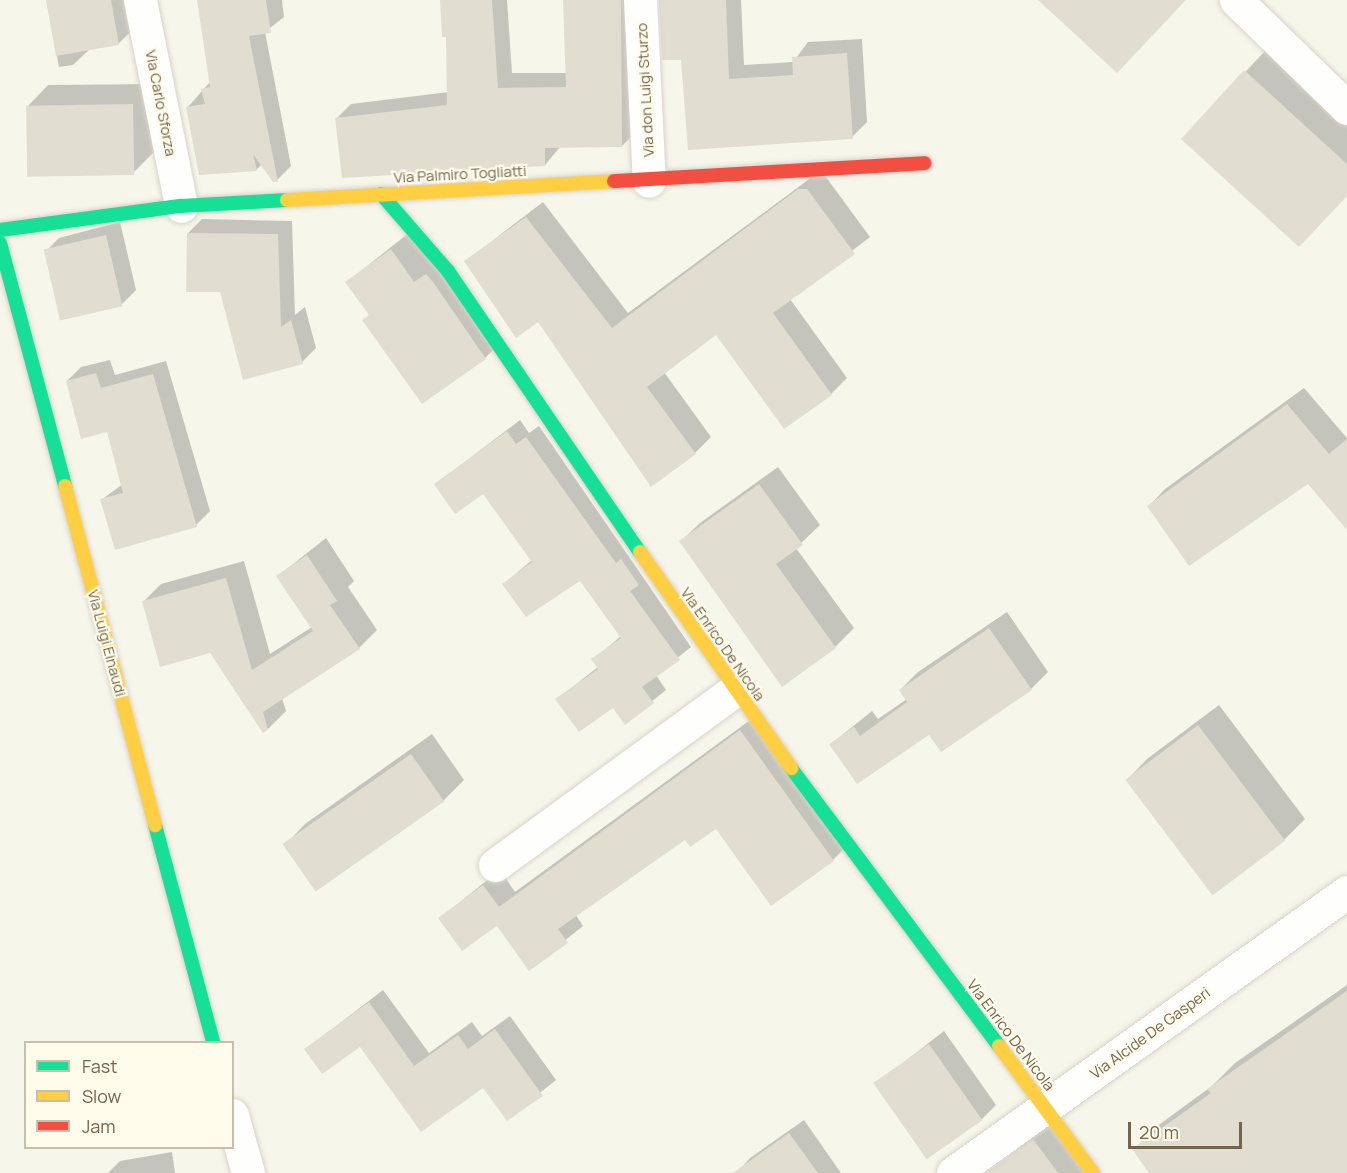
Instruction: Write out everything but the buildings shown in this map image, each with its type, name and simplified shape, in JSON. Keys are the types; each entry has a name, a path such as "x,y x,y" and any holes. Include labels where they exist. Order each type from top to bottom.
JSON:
{"street":[{"name":"Via Carlo Sforza","path":"141,0 181,206"},
{"name":"Via don Luigi Sturzo","path":"640,0 649,181"},
{"path":"1236,0 1347,108"},
{"name":"Via Palmiro Togliatti","path":"0,230 181,206 649,181 924,163"},
{"name":"Via Enrico De Nicola","path":"381,194 448,271 734,691 1093,1173"},
{"name":"Via Luigi Einaudi","path":"0,243 213,1041"},
{"path":"495,865 734,691"},
{"name":"Via Alcide De Gasperi","path":"952,1173 1347,892"},
{"path":"234,1123 248,1173"}],"traffic: fast":[{"path":"381,194 448,271 640,552"},
{"path":"0,230 181,206 287,200"},
{"path":"0,243 65,486"},
{"path":"791,768 999,1046"},
{"path":"155,825 213,1041"}],"traffic: slow":[{"path":"287,200 614,181"},
{"path":"65,486 155,825"},
{"path":"640,552 791,768"},
{"path":"999,1046 1093,1173"}],"traffic: jam":[{"path":"614,181 924,163"}]}
